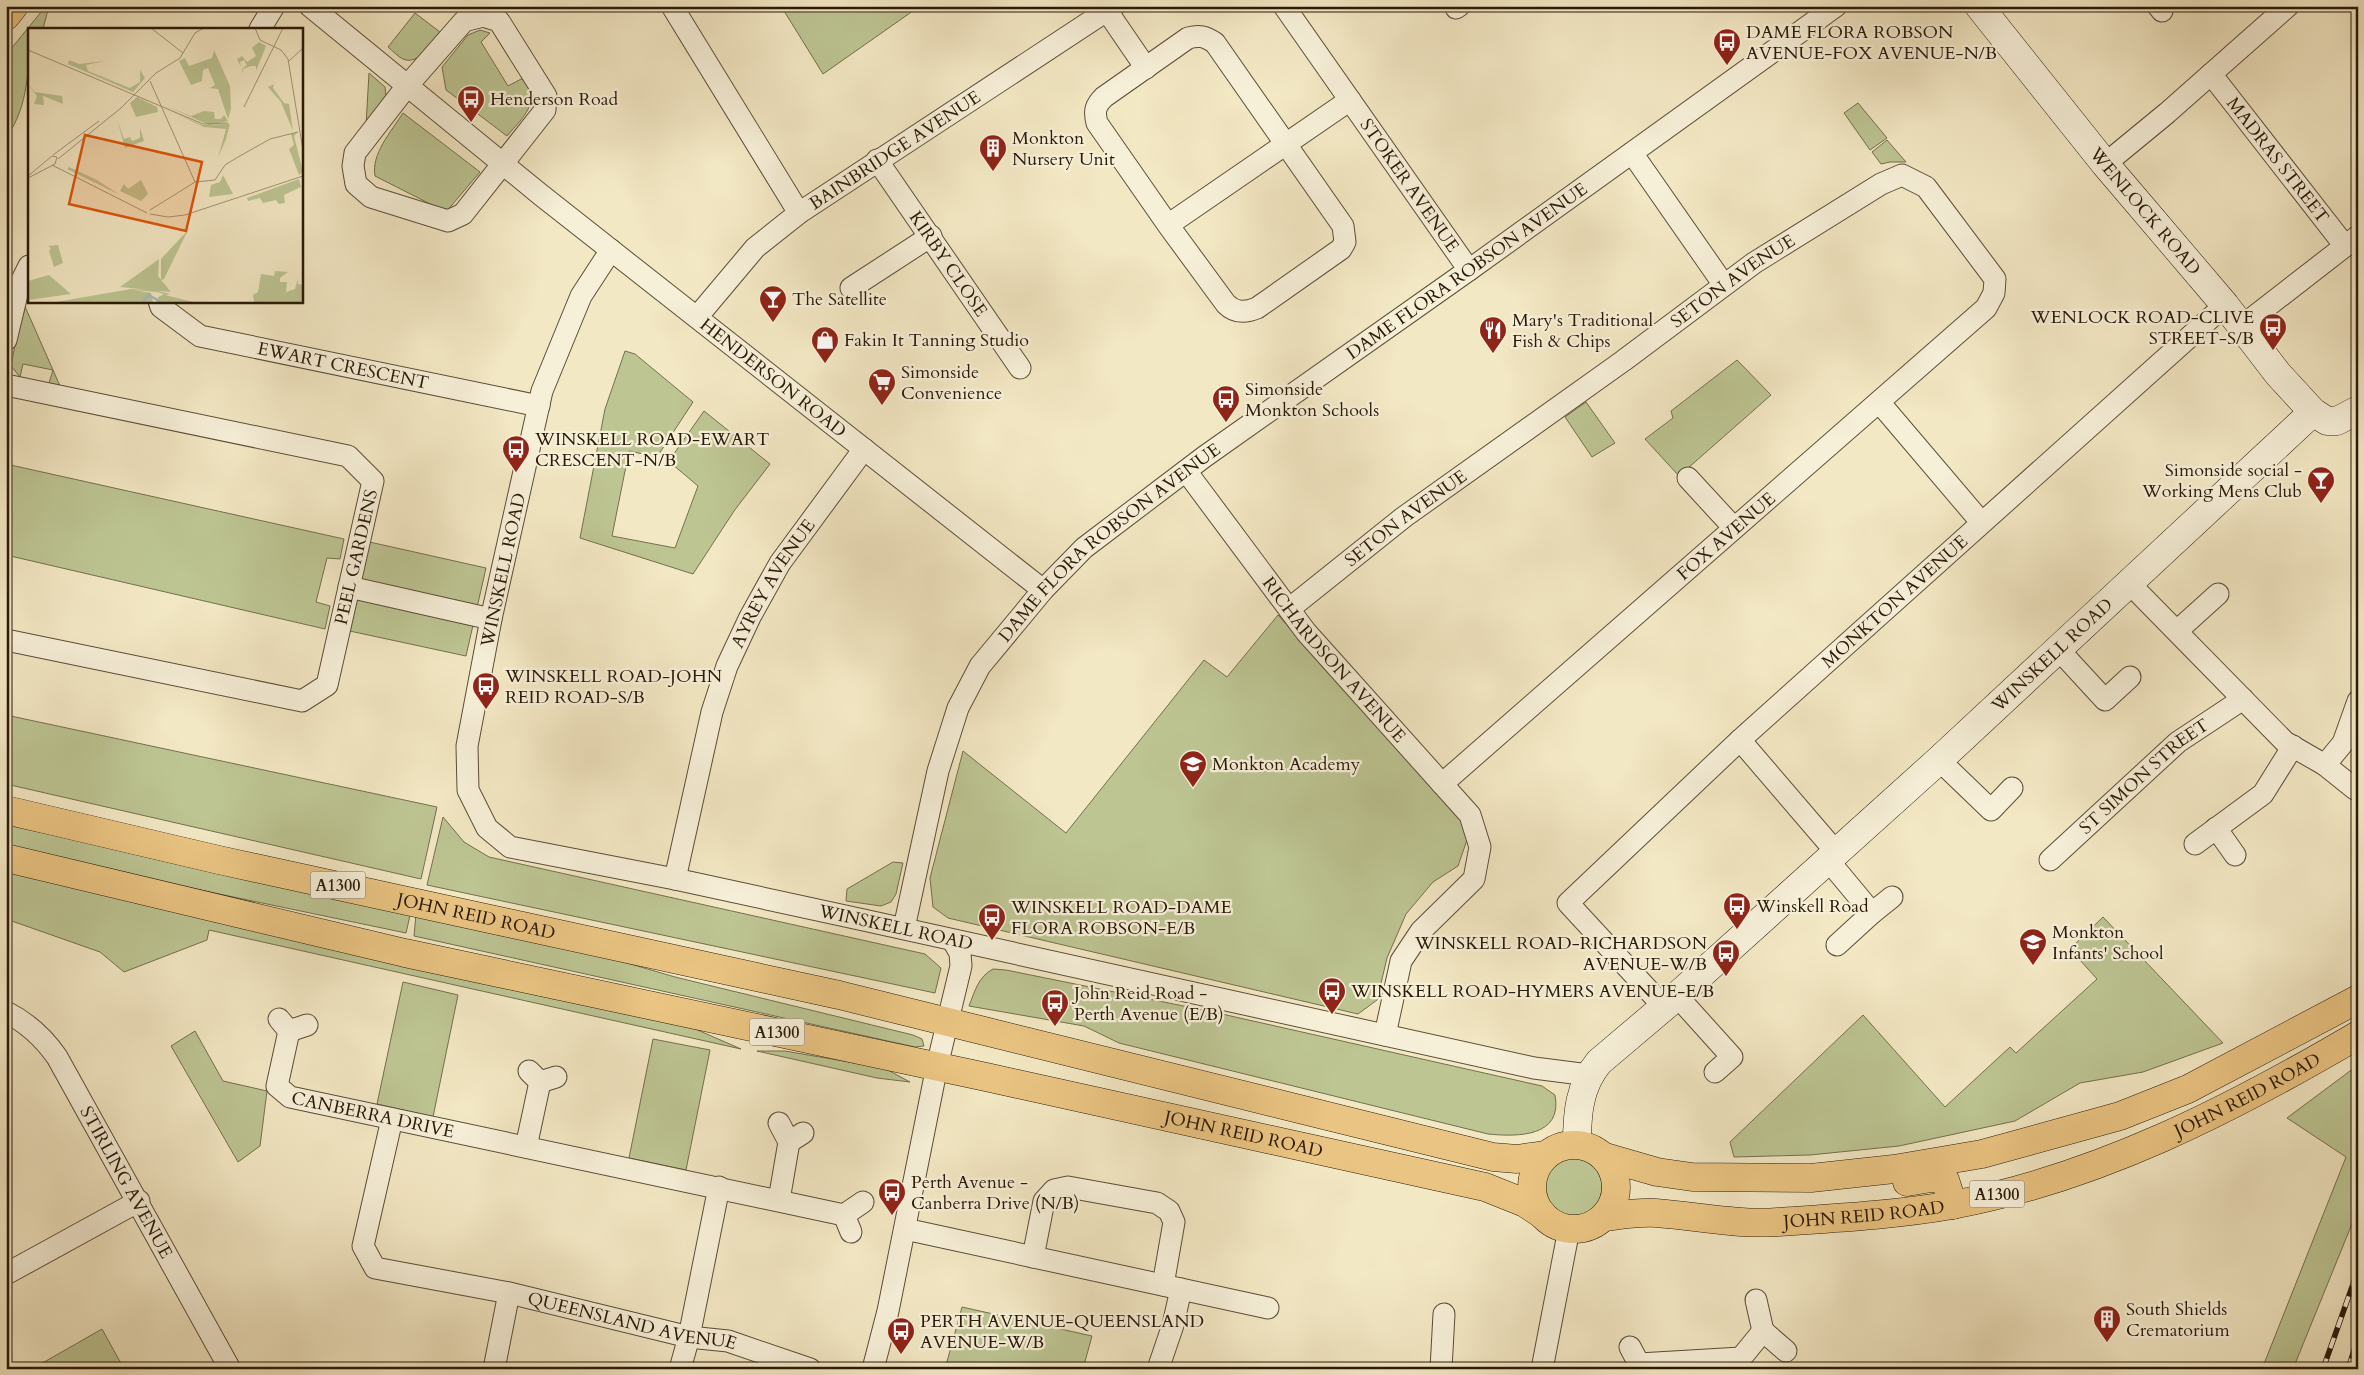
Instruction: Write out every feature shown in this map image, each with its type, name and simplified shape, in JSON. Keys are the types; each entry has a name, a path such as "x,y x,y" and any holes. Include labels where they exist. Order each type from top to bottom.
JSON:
{"main road":[{"path":"6,16 14,6"},
{"name":"JOHN REID ROAD","path":"6,810 219,860 643,951 948,1021 1475,1153 1517,1159 1545,1155"},
{"name":"JOHN REID ROAD","path":"6,858 405,953 937,1066 1485,1187 1525,1203 1543,1216"},
{"name":"JOHN REID ROAD","path":"1605,1157 1656,1172 1692,1177 1811,1178 1884,1170 1982,1154 2120,1116 2188,1089 2358,999"},
{"name":"JOHN REID ROAD","path":"1604,1217 1655,1213 1719,1221 1775,1222 1882,1214 1953,1204 2001,1193 2073,1172 2170,1135 2280,1081 2358,1035"},
{"path":"1577,1144 1592,1148 1605,1157 1612,1168 1616,1187 1612,1206 1604,1217 1594,1224 1582,1228 1569,1229 1550,1222 1543,1216 1535,1204 1532,1185 1537,1166 1545,1155 1565,1145 1577,1144"},
{"path":"1692,1177 1785,1192 1878,1186 1931,1178 1945,1180 1953,1204"}],"street":[{"path":"261,28 274,6"},
{"name":"HENDERSON ROAD","path":"310,6 503,165 1043,590"},
{"path":"672,6 799,213"},
{"name":"STOKER AVENUE","path":"1284,6 1469,270"},
{"name":"DAME FLORA ROBSON AVENUE","path":"904,928 938,771 958,708 980,666 1043,590 1084,548 1186,471 1836,6"},
{"name":"WENLOCK ROAD","path":"1979,6 2105,164 2233,315 2278,374 2313,412"},
{"path":"2105,164 2288,6"},
{"path":"1110,8 1146,68"},
{"name":"BAINBRIDGE AVENUE","path":"697,317 755,248 799,213 1110,8"},
{"path":"483,16 499,21 546,96 545,110 503,165 463,214 448,220 370,197 356,184 353,166 355,153 407,86 464,21 483,16"},
{"path":"1206,37 1215,43 1287,143 1343,226 1345,242 1341,249 1257,308 1248,312 1232,309 1168,225 1097,123 1095,114 1096,104 1188,38 1206,37"},
{"name":"MADRAS STREET","path":"2211,74 2352,241"},
{"name":"STOKER AVENUE","path":"1168,225 1350,100"},
{"path":"1632,153 1724,285"},
{"name":"KIRBY CLOSE","path":"877,160 1020,368"},
{"name":"SETON AVENUE","path":"1289,610 1404,517 1623,361 1754,263 1881,184 1902,175 1926,187 1995,279"},
{"path":"851,288 931,236"},
{"name":"MONKTON AVENUE","path":"1670,1001 1568,903 1740,740 1981,522 2233,315 2352,241"},
{"name":"WINSKELL ROAD","path":"611,250 581,296 542,391 491,619 467,746 468,790 487,828 510,847 675,879 904,928 953,941 1534,1068 1588,1075 1599,1062 1670,1001 1939,760 2313,412"},
{"path":"6,340 20,286 28,268"},
{"name":"FOX AVENUE","path":"1442,784 1986,308 1994,293 1995,279"},
{"name":"EWART CRESCENT","path":"159,302 161,307 200,336 540,406"},
{"name":"PEEL GARDENS","path":"6,385 348,456 373,481 327,685 302,701 6,640"},
{"path":"1879,402 1981,522"},
{"path":"2313,412 2327,421 2337,421 2358,410"},
{"name":"AYREY AVENUE","path":"675,879 712,712 727,666 750,617 780,563 864,449"},
{"name":"RICHARDSON AVENUE","path":"1186,471 1306,632 1470,815 1480,847 1474,879 1421,931 1401,961 1385,1035"},
{"path":"1688,478 1734,528"},
{"path":"2130,584 2285,742 2326,765 2356,789"},
{"path":"349,588 491,619"},
{"path":"2178,631 2218,594"},
{"path":"2058,650 2105,700 2130,677"},
{"name":"ST SIMON STREET","path":"2050,860 2178,742 2243,699"},
{"path":"2326,765 2343,743 2358,701"},
{"path":"1740,740 1832,856 1872,913"},
{"path":"2195,844 2263,794 2293,746"},
{"path":"1939,760 1991,810 2012,788"},
{"path":"2216,828 2235,855"},
{"path":"1837,944 1892,897"},
{"path":"873,1369 888,1311 937,1066 961,966 960,953 953,941"},
{"path":"1670,1001 1732,1057 1715,1072"},
{"name":"STIRLING AVENUE","path":"6,1012 20,1019 41,1036 58,1057 230,1369"},
{"name":"CANBERRA DRIVE","path":"292,1025 277,1086 290,1097 778,1200 847,1224 863,1202"},
{"path":"1577,1144 1580,1098 1588,1075"},
{"path":"526,1147 541,1076"},
{"name":"QUEENSLAND AVENUE","path":"392,1119 363,1246 375,1268 509,1293 689,1337 728,1341 810,1369"},
{"path":"778,1200 796,1137 779,1123"},
{"path":"680,1369 689,1337 719,1187"},
{"path":"1033,1257 1044,1201 1054,1190 1068,1187 1157,1203 1168,1211 1174,1222 1173,1325 1158,1369"},
{"path":"6,1274 139,1201"},
{"path":"905,1229 1268,1308"},
{"path":"1542,1369 1569,1229"},
{"name":"QUEENSLAND AVENUE","path":"494,1369 509,1293"},
{"path":"1756,1300 1763,1331 1786,1351"},
{"path":"1441,1369 1444,1314"},
{"path":"1636,1360 1741,1364 1763,1331"}],"green space":[{"path":"46,6 49,6 43,28 28,28"},
{"path":"781,6 920,6 823,74"},
{"path":"415,13 440,32 420,56 409,60 403,59 388,47"},
{"path":"28,28 28,72 26,86 14,126 6,138 6,55"},
{"path":"480,30 490,33 481,42 508,86 525,77 529,87 531,95 528,109 507,136 446,90 442,67 468,35"},
{"path":"369,73 385,87 386,96 366,125"},
{"path":"1858,103 1887,138 1870,150 1844,113"},
{"path":"403,113 480,172 446,212 375,176 376,160 379,151"},
{"path":"1887,140 1906,162 1881,164 1872,152"},
{"path":"23,302 53,370 23,364 20,377 11,366"},
{"path":"625,351 635,354 693,402 657,457 629,451 612,536 675,548 698,486 672,464 673,455 704,411 770,464 734,511 693,574 580,538 605,409"},
{"path":"1737,360 1771,395 1679,476 1645,439 1673,418 1671,411"},
{"path":"53,370 60,386 49,383"},
{"path":"1586,402 1615,443 1592,457 1565,417"},
{"path":"6,464 344,539 340,559 327,558 316,602 330,606 325,629 6,555"},
{"path":"365,541 486,568 466,656 345,630"},
{"name":"Monkton Academy","path":"1278,615 1464,824 1468,837 1458,866 1433,882 1406,914 1387,958 1377,1000 1358,1014 948,918 933,907 930,878 963,751 1066,833 1204,660 1227,677"},
{"path":"6,715 437,807 421,879 6,784"},
{"path":"443,817 464,842 489,857 925,954 941,968 935,993 427,885"},
{"path":"6,825 411,911 406,933 80,865 6,845"},
{"path":"893,862 903,863 896,894 891,902 881,906 846,901 847,889"},
{"path":"6,869 693,1028 741,1049 209,930 207,940 124,972 100,952 6,919"},
{"path":"416,914 610,958 675,977 913,1035 922,1039 924,1046 915,1047 414,936"},
{"path":"2103,917 2223,1043 2143,1072 2080,1083 2015,1121 1899,1146 1810,1155 1734,1157 1730,1142 1863,1015 1945,1107 2010,1047 2016,1053 2097,979 2070,949"},
{"path":"993,969 1006,970 1213,1012 1542,1086 1555,1095 1556,1109 1552,1119 1545,1127 1536,1131 1512,1135 1488,1134 1119,1043 1084,1026 969,1006 980,980"},
{"path":"403,982 458,995 433,1117 377,1104"},
{"path":"195,1031 223,1081 267,1091 260,1146 238,1162 171,1046"},
{"path":"653,1039 710,1050 686,1170 629,1158"},
{"path":"757,1051 785,1051 884,1068 910,1082 877,1078"},
{"path":"2358,1067 2358,1209 2293,1369 2262,1369 2346,1157 2287,1118"},
{"path":"1567,1158 1579,1158 1594,1166 1602,1181 1602,1193 1594,1208 1579,1216 1567,1216 1552,1208 1544,1193 1544,1181 1552,1166"},
{"path":"962,1307 1092,1336 1083,1369 945,1369"},
{"path":"102,1329 124,1369 32,1369"}],"railway":[{"path":"2323,1369 2358,1270"},
{"path":"2348,1369 2358,1338"}],"place":[{"name":"DAME FLORA ROBSON AVENUE-FOX AVENUE-N/B","path":"1727,66"},
{"name":"Henderson Road","path":"471,123"},
{"name":"Monkton Nursery Unit","path":"993,172"},
{"name":"The Satellite","path":"773,323"},
{"name":"WENLOCK ROAD-CLIVE STREET-S/B","path":"2273,351"},
{"name":"Mary's Traditional Fish & Chips","path":"1493,354"},
{"name":"Fakin It Tanning Studio","path":"825,364"},
{"name":"Simonside Convenience","path":"882,406"},
{"name":"Simonside Monkton Schools","path":"1226,423"},
{"name":"WINSKELL ROAD-EWART CRESCENT-N/B","path":"516,473"},
{"name":"Simonside social - Working Mens Club","path":"2321,504"},
{"name":"WINSKELL ROAD-JOHN REID ROAD-S/B","path":"486,710"},
{"name":"Monkton Academy","path":"1193,788"},
{"name":"Winskell Road","path":"1737,930"},
{"name":"WINSKELL ROAD-DAME FLORA ROBSON-E/B","path":"992,941"},
{"name":"Monkton Infants' School","path":"2033,966"},
{"name":"WINSKELL ROAD-RICHARDSON AVENUE-W/B","path":"1726,977"},
{"name":"WINSKELL ROAD-HYMERS AVENUE-E/B","path":"1332,1015"},
{"name":"John Reid Road - Perth Avenue (E/B)","path":"1055,1027"},
{"name":"Perth Avenue - Canberra Drive (N/B)","path":"892,1216"},
{"name":"South Shields Crematorium","path":"2107,1343"},
{"name":"PERTH AVENUE-QUEENSLAND AVENUE-W/B","path":"901,1355"}]}
